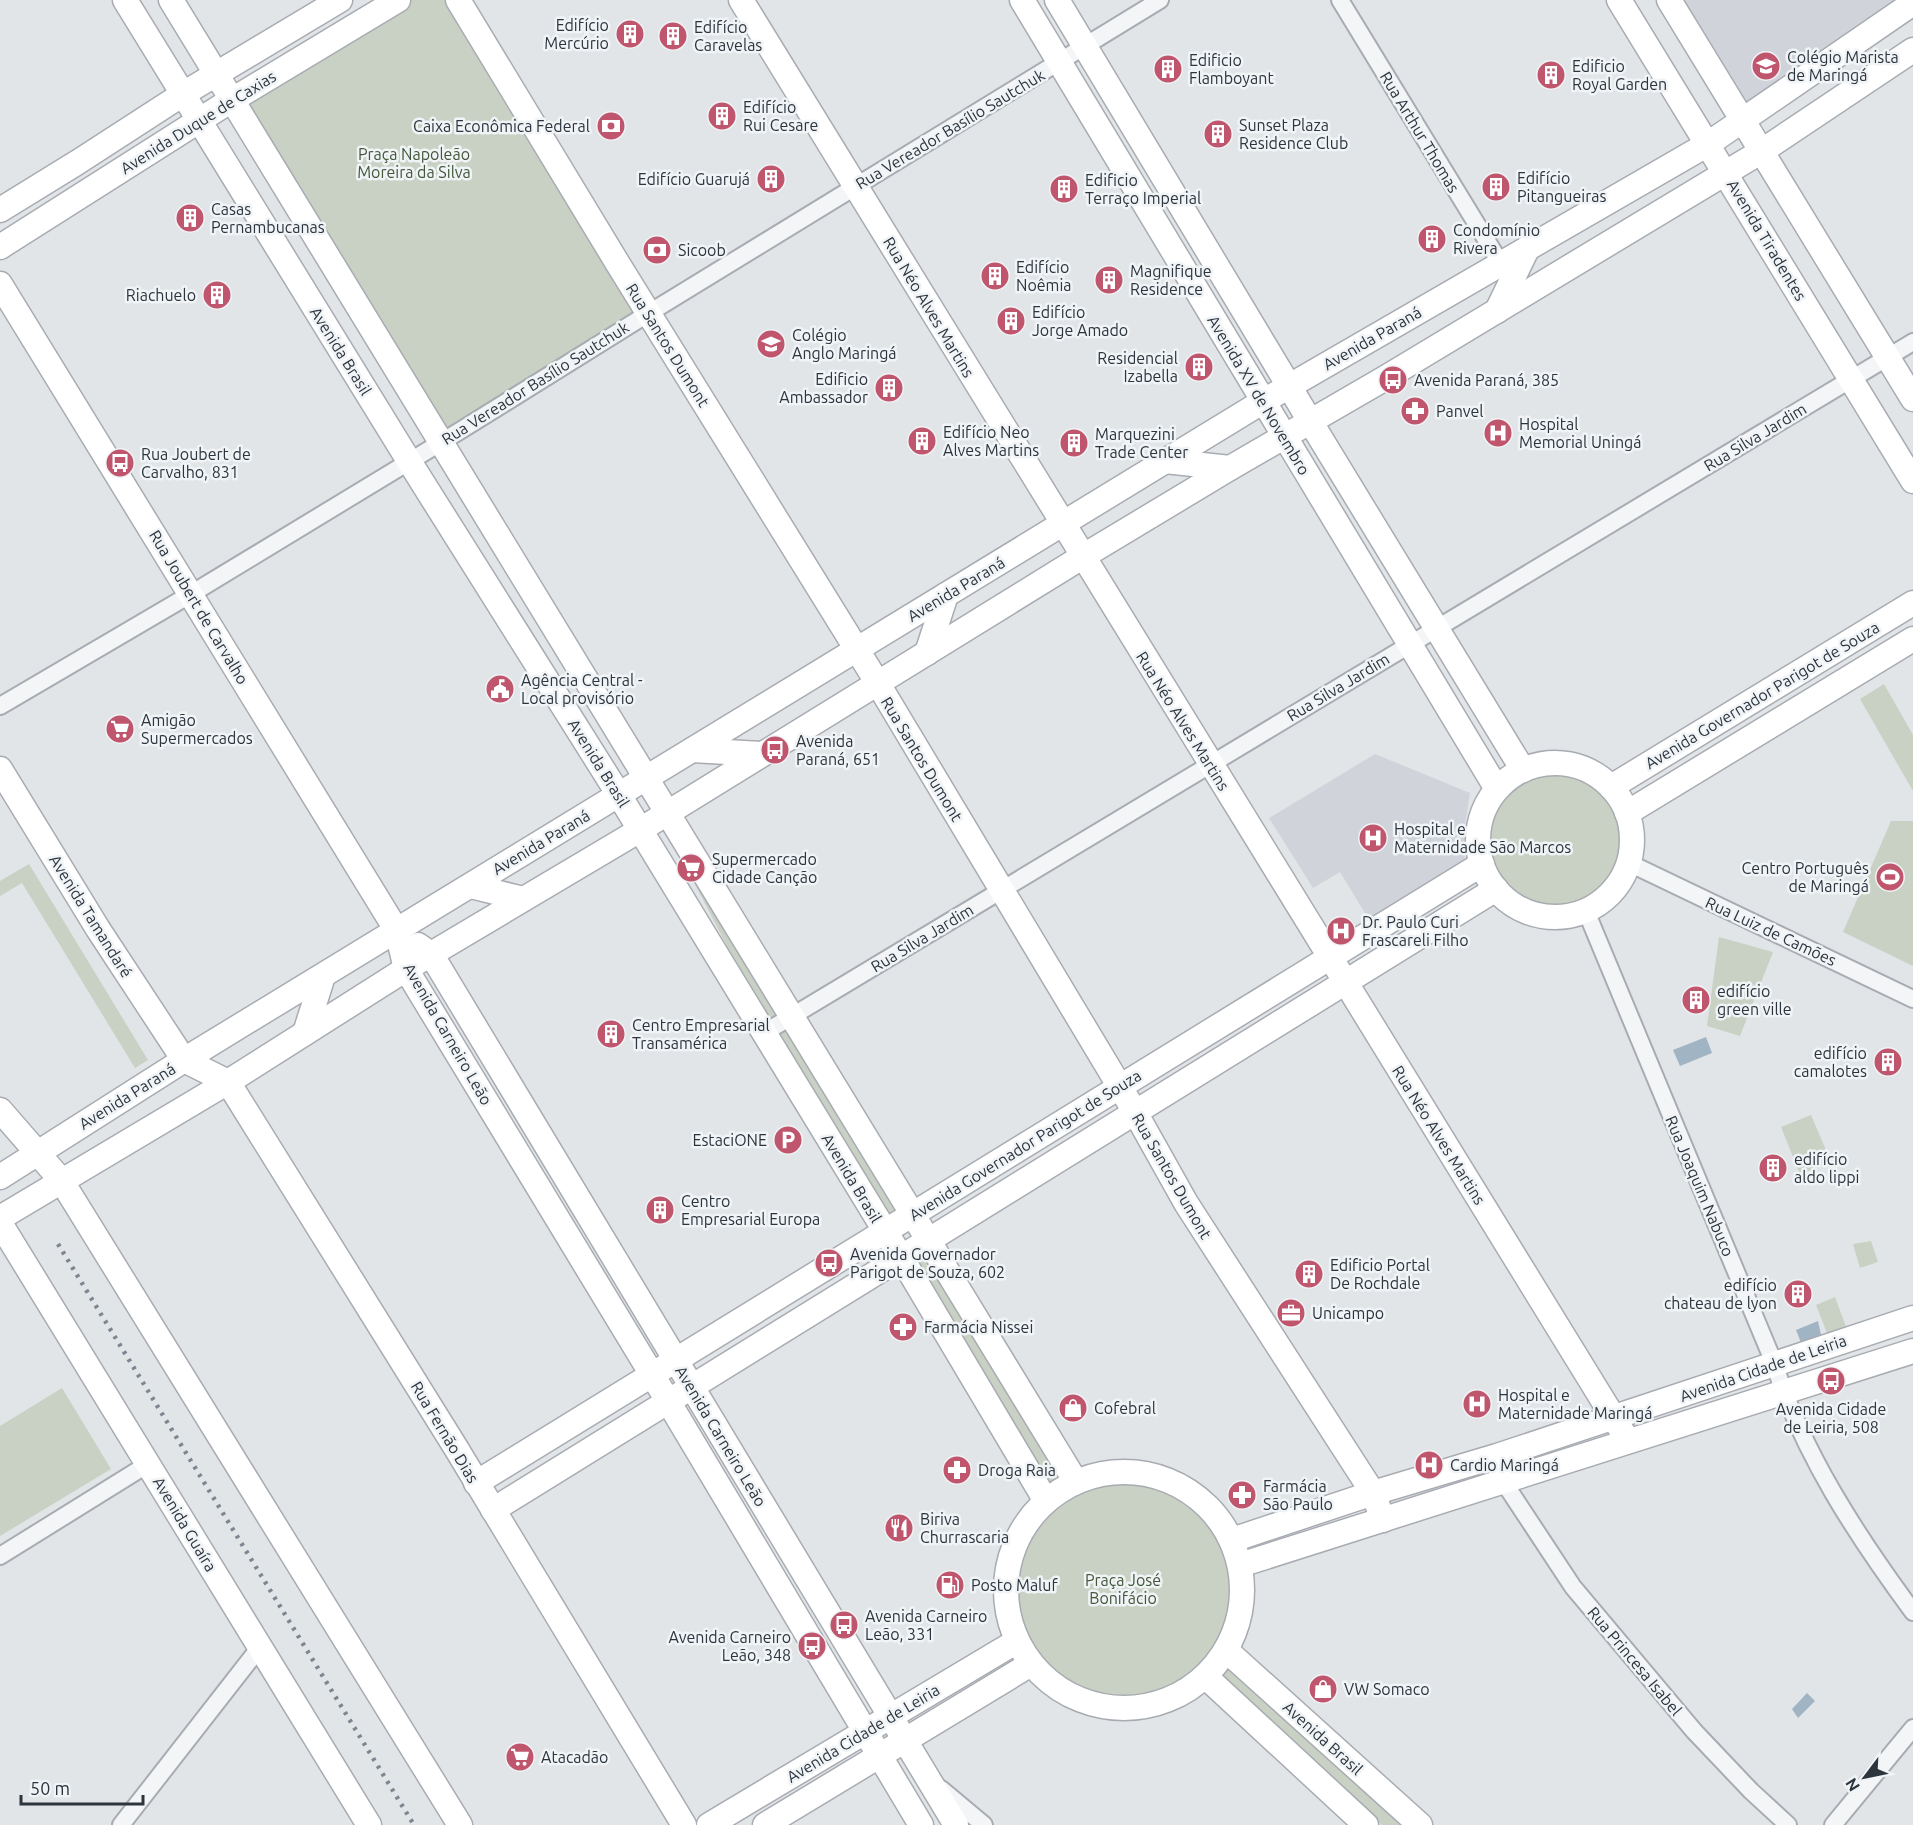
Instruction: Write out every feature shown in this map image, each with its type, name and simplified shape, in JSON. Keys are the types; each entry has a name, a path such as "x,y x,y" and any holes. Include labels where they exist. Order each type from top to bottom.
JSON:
{"main road":[{"name":"Avenida Brasil","path":"125,0 409,461 619,795 901,1257 1046,1501"},
{"name":"Avenida Brasil","path":"171,0 1076,1482"},
{"name":"Avenida Duque de Caxias","path":"0,210 183,94 340,0"},
{"name":"Avenida Duque de Caxias","path":"0,247 232,100 398,0"},
{"name":"Rua Santos Dumont","path":"458,0 877,682 1135,1112 1203,1230 1373,1493 1383,1520"},
{"name":"Rua Néo Alves Martins","path":"741,0 1061,524 1628,1442"},
{"name":"Avenida XV de Novembro","path":"1022,0 1497,789"},
{"name":"Avenida XV de Novembro","path":"1058,0 1310,421 1523,770"},
{"name":"Avenida Tiradentes","path":"1619,0 1913,481"},
{"path":"1669,0 1913,399"},
{"name":"Avenida Paraná","path":"0,1177 184,1060 1289,386 1708,144 1913,3"},
{"path":"296,26 356,26"},
{"path":"0,1218 228,1082 406,969 640,830 1082,557 1726,173 1913,50"},
{"path":"45,219 78,162"},
{"path":"1562,228 1615,239"},
{"path":"1497,311 1527,249"},
{"name":"Rua Joubert de Carvalho","path":"0,284 397,931"},
{"path":"1165,461 1230,468"},
{"path":"927,653 946,596"},
{"name":"Avenida Governador Parigot de Souza","path":"1611,787 1913,603"},
{"name":"Avenida Governador Parigot de Souza","path":"1627,813 1913,639"},
{"path":"692,750 761,754"},
{"path":"1550,763 1578,766 1595,774 1611,787 1627,813 1632,832 1632,848 1629,863 1622,878 1600,903 1570,916 1537,915 1515,905 1496,889 1482,864 1479,851 1479,825 1489,800 1509,778 1523,770 1550,763"},
{"name":"Avenida Tamandaré","path":"0,770 98,929 184,1060"},
{"name":"Avenida Governador Parigot de Souza","path":"476,1483 1482,864"},
{"path":"471,885 523,899"},
{"name":"Avenida Governador Parigot de Souza","path":"493,1510 1496,889"},
{"name":"Avenida Carneiro Leão","path":"397,931 431,954 956,1825"},
{"name":"Avenida Carneiro Leão","path":"397,931 406,969 921,1825"},
{"path":"305,1033 323,976"},
{"path":"184,1060 228,1082"},
{"name":"Rua Fernão Dias","path":"228,1082 493,1510 684,1825"},
{"path":"0,1110 62,1180 459,1825"},
{"path":"98,1114 148,1129"},
{"name":"Avenida Guaíra","path":"0,1223 369,1825"},
{"name":"Avenida Cidade de Leiria","path":"1235,1539 1373,1493 1497,1456 1913,1318"},
{"name":"Avenida Cidade de Leiria","path":"1240,1565 1913,1351"},
{"path":"1133,1472 1162,1478 1196,1497 1210,1509 1235,1539 1242,1593 1239,1621 1227,1651 1206,1677 1173,1699 1135,1708 1096,1706 1060,1690 1031,1664 1017,1641 1009,1617 1006,1592 1008,1566 1016,1542 1029,1520 1046,1501 1076,1482 1104,1473 1133,1472"},
{"path":"752,1543 777,1529"},
{"name":"Avenida Cidade de Leiria","path":"709,1825 1017,1641"},
{"name":"Avenida Brasil","path":"1227,1651 1419,1825"},
{"name":"Avenida Cidade de Leiria","path":"765,1825 1031,1664"},
{"name":"Avenida Brasil","path":"1206,1677 1366,1825"}],"street":[{"name":"Rua Vereador Basílio Sautchuk","path":"0,706 442,442 1160,0"},
{"name":"Rua Arthur Thomas","path":"1340,0 1501,264"},
{"name":"Rua Silva Jardim","path":"764,1033 1913,342"},
{"name":"Rua Luiz de Camões","path":"1629,863 1913,999"},
{"name":"Rua Joaquim Nabuco","path":"1586,911 1774,1363 1783,1392 1828,1484 1871,1556 1913,1612"},
{"path":"1497,1456 1503,1481"},
{"path":"0,1556 148,1464"},
{"name":"Rua Princesa Isabel","path":"1503,1481 1580,1596 1694,1731 1751,1791 1788,1825"},
{"path":"121,1825 260,1647"},
{"path":"1833,1825 1913,1728"},
{"path":"926,1778 984,1825"}],"shaded area":[{"name":"Colégio Marista de Maringá","path":"1669,0 1913,0 1743,122"},
{"name":"Hospital e Maternidade São Marcos","path":"1375,754 1470,793 1464,831 1465,864 1371,923 1340,872 1313,888 1269,818"}],"green space":[{"name":"Praça Napoleão Moreira da Silva","path":"398,0 458,0 649,313 442,442 232,100"},
{"path":"1884,684 1913,735 1913,791 1860,699"},
{"path":"1555,763 1584,769 1598,776 1609,786 1619,797 1626,811 1632,840 1626,869 1619,883 1609,894 1598,904 1584,911 1555,917 1526,911 1512,904 1501,894 1491,883 1484,869 1478,840 1484,811 1491,797 1501,786 1512,776 1526,769"},
{"path":"660,817 906,1218 891,1228 770,1029"},
{"name":"Centro Português de Maringá","path":"1891,821 1913,821 1913,966 1843,932"},
{"path":"29,864 148,1060 135,1068 22,883 0,896 0,881"},
{"path":"1719,937 1773,952 1740,1036 1707,1026"},
{"path":"1811,1115 1831,1162 1800,1174 1781,1127"},
{"path":"1871,1241 1878,1262 1860,1268 1853,1244"},
{"name":"Praça José Bonifácio","path":"924,1243 1076,1482 1104,1473 1133,1472 1162,1478 1188,1491 1210,1509 1235,1539 1238,1549 1242,1593 1239,1621 1227,1651 1411,1825 1382,1825 1212,1671 1187,1691 1167,1700 1146,1707 1129,1708 1096,1704 1077,1697 1059,1688 1030,1661 1011,1625 1007,1604 1007,1572 1019,1536 1029,1520 1046,1501 907,1254"},
{"path":"1835,1297 1848,1332 1829,1338 1816,1305"},
{"path":"62,1388 111,1469 0,1536 0,1426"}],"water":[{"path":"1706,1037 1712,1053 1680,1066 1673,1050"},
{"path":"1818,1321 1822,1339 1802,1345 1796,1330"},
{"path":"1807,1693 1815,1701 1798,1718 1792,1709"}],"railway":[{"path":"58,1244 414,1825"}],"place":[{"name":"Edifício Mercúrio","path":"630,34"},
{"name":"Edifício Caravelas","path":"673,36"},
{"name":"Colégio Marista de Maringá","path":"1766,66"},
{"name":"Edificio Flamboyant","path":"1168,69"},
{"name":"Edificio Royal Garden","path":"1551,75"},
{"name":"Edifício Rui Cesare","path":"722,116"},
{"name":"Caixa Econômica Federal","path":"611,126"},
{"name":"Sunset Plaza Residence Club","path":"1218,134"},
{"name":"Edifício Guarujá","path":"771,179"},
{"name":"Edifício Pitangueiras","path":"1496,187"},
{"name":"Edificio Terraço Imperial","path":"1064,189"},
{"name":"Casas Pernambucanas","path":"190,218"},
{"name":"Condomínio Rivera","path":"1432,239"},
{"name":"Sicoob","path":"657,250"},
{"name":"Edifício Noêmia","path":"995,276"},
{"name":"Magnifique Residence","path":"1109,280"},
{"name":"Riachuelo","path":"217,295"},
{"name":"Edifício Jorge Amado","path":"1011,321"},
{"name":"Colégio Anglo Maringá","path":"771,344"},
{"name":"Residencial Izabella","path":"1199,367"},
{"name":"Avenida Paraná, 385","path":"1393,380"},
{"name":"Edificio Ambassador","path":"889,388"},
{"name":"Panvel","path":"1415,411"},
{"name":"Hospital Memorial Uningá","path":"1498,433"},
{"name":"Edifício Neo Alves Martins","path":"922,441"},
{"name":"Marquezini Trade Center","path":"1074,443"},
{"name":"Rua Joubert de Carvalho, 831","path":"120,463"},
{"name":"Agência Central - Local provisório","path":"500,689"},
{"name":"Amigão Supermercados","path":"120,729"},
{"name":"Avenida Paraná, 651","path":"775,750"},
{"name":"Hospital e Maternidade São Marcos","path":"1373,838"},
{"name":"Supermercado Cidade Canção","path":"691,868"},
{"name":"Centro Português de Maringá","path":"1890,877"},
{"name":"Dr. Paulo Curi Frascareli Filho","path":"1341,931"},
{"name":"edifício green ville","path":"1696,1000"},
{"name":"Centro Empresarial Transamérica","path":"611,1034"},
{"name":"edifício camalotes","path":"1888,1062"},
{"name":"EstaciONE","path":"788,1140"},
{"name":"edifício aldo lippi","path":"1773,1168"},
{"name":"Centro Empresarial Europa","path":"660,1210"},
{"name":"Avenida Governador Parigot de Souza, 602","path":"829,1263"},
{"name":"Edificio Portal De Rochdale","path":"1309,1274"},
{"name":"edifício chateau de lyon","path":"1798,1294"},
{"name":"Unicampo","path":"1291,1313"},
{"name":"Farmácia Nissei","path":"903,1327"},
{"name":"Avenida Cidade de Leiria, 508","path":"1831,1381"},
{"name":"Hospital e Maternidade Maringá","path":"1477,1404"},
{"name":"Cofebral","path":"1073,1408"},
{"name":"Cardio Maringá","path":"1429,1465"},
{"name":"Droga Raia","path":"957,1470"},
{"name":"Farmácia São Paulo","path":"1242,1495"},
{"name":"Biriva Churrascaria","path":"899,1528"},
{"name":"Posto Maluf","path":"950,1585"},
{"name":"Avenida Carneiro Leão, 331","path":"844,1625"},
{"name":"Avenida Carneiro Leão, 348","path":"812,1646"},
{"name":"VW Somaco","path":"1323,1689"},
{"name":"Atacadão","path":"520,1757"}]}
